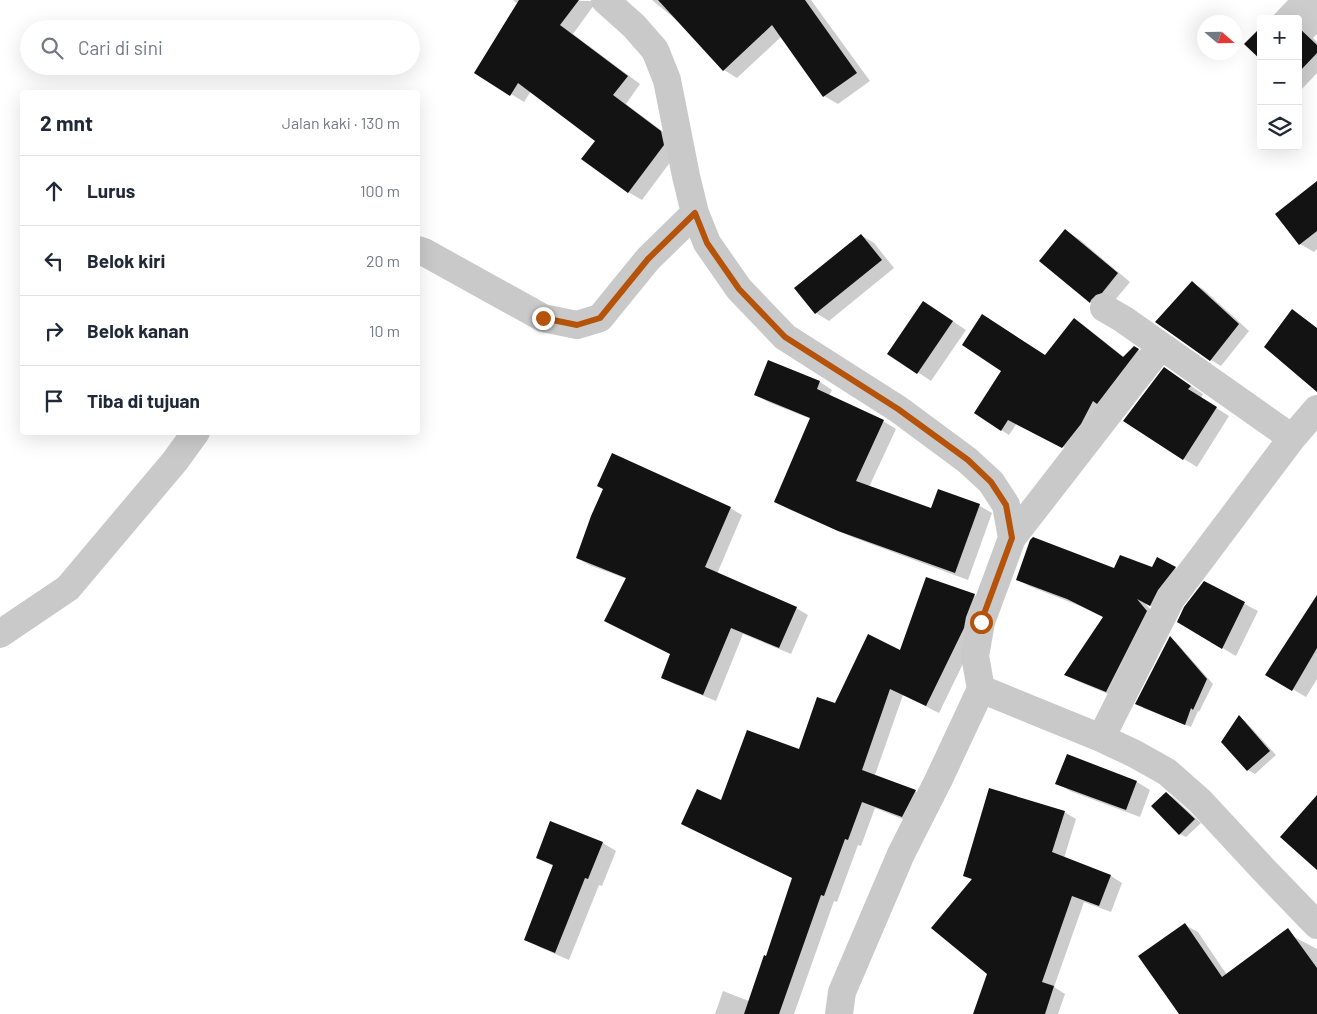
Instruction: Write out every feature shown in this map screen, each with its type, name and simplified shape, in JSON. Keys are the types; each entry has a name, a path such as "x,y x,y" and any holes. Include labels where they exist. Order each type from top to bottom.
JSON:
{"street":[{"path":"605,0 634,26 655,50 667,80 695,213 707,243 739,289 785,337 898,409 968,460 991,482 1006,505 1012,538"},
{"path":"420,251 543,318 577,325 600,318 648,259 695,213"},
{"path":"1104,308 1123,319 1292,438"},
{"path":"839,1014 842,992 901,854 938,781 981,688 975,656 981,622 1012,538 1161,346"},
{"path":"1101,738 1171,599 1292,438 1317,409"},
{"path":"0,634 68,588 175,461 194,435"},
{"path":"981,688 1101,738 1167,772 1200,801 1317,924"}],"building":[{"path":"519,0 579,0 560,25 628,76 613,95 661,131 664,145 628,193 581,159 595,141 518,83 510,96 474,73"},
{"path":"658,0 805,0 857,73 823,97 772,25 723,71"},
{"path":"1257,31 1257,56 1244,44"},
{"path":"1302,31 1317,45 1317,53 1302,69"},
{"path":"1317,181 1317,231 1299,245 1275,214"},
{"path":"1065,229 1118,273 1102,293 1096,295 1090,303 1039,261"},
{"path":"861,234 882,260 815,314 794,288"},
{"path":"1192,281 1239,324 1210,361 1155,322"},
{"path":"923,301 953,321 917,374 887,354"},
{"path":"1292,309 1317,328 1317,392 1264,347"},
{"path":"982,314 1045,355 1074,318 1123,357 1134,346 1139,349 1097,404 1093,401 1081,424 1062,448 1008,420 1001,431 974,413 1001,371 962,345"},
{"path":"768,360 820,381 817,389 884,420 856,481 931,508 938,489 980,504 955,573 838,531 774,502 810,418 754,395"},
{"path":"1164,367 1191,386 1188,389 1217,407 1183,460 1123,421"},
{"path":"612,453 731,507 705,567 797,607 779,648 731,628 703,695 661,678 670,654 604,621 626,578 576,558 603,489 597,486"},
{"path":"1033,537 1114,568 1120,555 1152,567 1157,557 1176,567 1158,590 1150,606 1137,599 1147,611 1106,692 1064,675 1103,617 1067,599 1016,580 1030,540"},
{"path":"926,577 975,594 964,628 926,706 890,689 862,770 916,790 902,817 862,802 848,840 845,839 824,896 821,895 779,1014 744,1014 792,878 681,824 697,789 721,800 747,730 799,749 817,697 835,703 868,634 900,650"},
{"path":"1204,581 1245,602 1222,649 1177,622 1184,607"},
{"path":"1317,595 1317,648 1292,691 1265,675"},
{"path":"1170,636 1207,679 1193,710 1191,708 1185,725 1135,704"},
{"path":"1239,715 1270,751 1247,771 1221,742"},
{"path":"1067,754 1137,781 1126,810 1055,784"},
{"path":"989,788 1065,811 1052,852 1111,875 1099,906 1072,896 1042,982 1054,986 1045,1014 973,1014 987,974 931,928 972,879 963,876"},
{"path":"1166,792 1195,819 1179,835 1151,806"},
{"path":"1317,795 1317,870 1280,837"},
{"path":"550,821 603,842 588,879 585,878 555,953 524,940 553,865 536,858"},
{"path":"1185,923 1222,977 1288,928 1317,968 1317,1014 1179,1014 1138,956"}],"route":[{"path":"543,318 577,325 600,318 648,259 695,213 707,243 739,289 785,337 898,409 968,460 991,482 1006,505 1012,538 981,622"}]}
